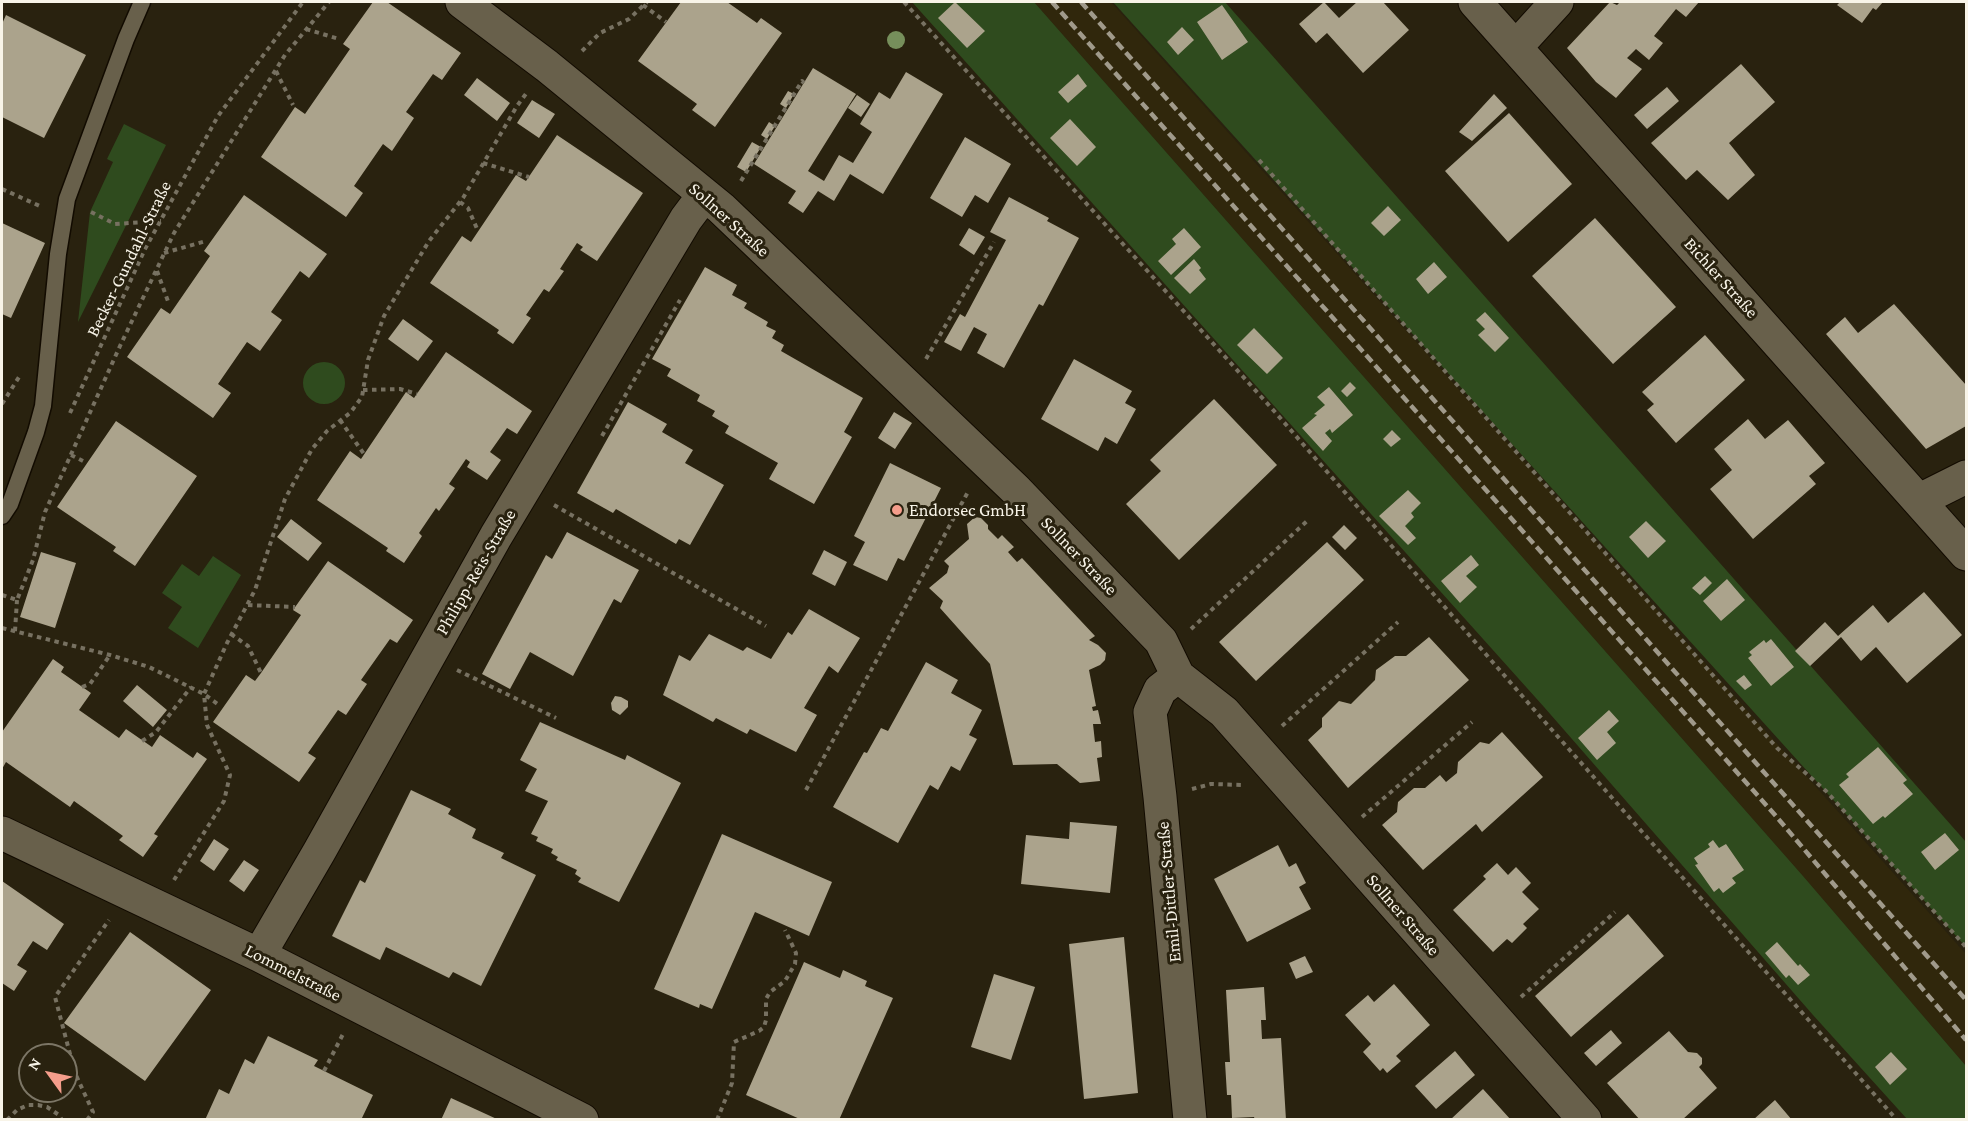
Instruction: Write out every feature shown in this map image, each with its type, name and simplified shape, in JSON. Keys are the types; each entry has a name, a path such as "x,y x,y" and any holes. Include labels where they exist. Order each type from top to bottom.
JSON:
{"street":[{"name":"Sollner Straße","path":"462,2 552,70 713,202 1016,490 1161,640 1172,664 1224,712 1585,1119"},
{"name":"Bichler Straße","path":"1475,2 1966,554"},
{"path":"1516,47 1557,2"},
{"name":"Philipp-Reis-Straße","path":"259,955 524,489 686,219 713,202"},
{"path":"1920,500 1966,477"},
{"name":"Emil-Dittler-Straße","path":"1172,664 1150,711 1190,1119"},
{"name":"Lommelstraße","path":"2,833 259,955 582,1119"}],"lane":[{"path":"2,516 10,504 43,406 66,199 142,2"}],"path":[{"name":"Becker-Gundahl-Straße","path":"65,423 145,249 218,116 303,2"},
{"path":"15,631 17,600 33,560 45,512 164,254 180,224 285,55 329,2"},
{"path":"904,2 1275,412 1537,713 1897,1119"},
{"path":"158,906 224,801 230,775 207,725 204,694 231,634 255,591 285,498 312,449 327,431 350,413 362,397 368,360 384,316 429,241 460,202 517,106 552,70 600,33 629,19 645,3 666,22"},
{"path":"306,29 339,39"},
{"path":"276,70 293,105"},
{"path":"713,202 736,190 802,81 804,82"},
{"path":"1259,160 1777,748 1826,791 1966,947"},
{"path":"483,163 529,177"},
{"path":"2,189 63,217"},
{"path":"66,199 115,224 161,221"},
{"path":"460,202 468,208 478,231"},
{"path":"164,254 206,241"},
{"path":"909,388 994,242"},
{"path":"157,269 169,304"},
{"path":"602,436 682,296"},
{"path":"363,390 400,389 417,394"},
{"path":"340,420 364,454"},
{"path":"71,455 83,461"},
{"path":"806,790 985,461"},
{"path":"524,489 766,626"},
{"path":"1172,664 1307,521"},
{"path":"2,595 17,600"},
{"path":"248,605 295,607"},
{"path":"1257,749 1398,622"},
{"path":"2,628 111,655 148,667 191,687 219,705"},
{"path":"231,634 248,646 261,673"},
{"path":"82,687 90,684 111,655"},
{"path":"428,656 556,718"},
{"path":"142,741 156,732 191,687"},
{"path":"1336,839 1472,722"},
{"path":"1160,797 1211,784 1289,786"},
{"path":"87,1119 93,1112 75,1073 55,997 109,922 124,890"},
{"path":"1496,1020 1615,912"},
{"path":"717,1119 732,1083 734,1042 764,1027 766,999 770,992 785,981 795,964 796,953 785,930"},
{"path":"324,1071 344,1032"},
{"path":"7,1119 17,1110 28,1105 47,1107 62,1119"}],"shaded area":[{"path":"1034,2 1111,2 1966,954 1966,1066 1803,876"}],"green space":[{"path":"912,2 1034,2 1803,876 1966,1066 1966,1119 1907,1119 1544,707"},
{"path":"1113,2 1225,2 1966,842 1966,947"},
{"path":"124,124 166,145 78,322 90,212 113,162 107,159"},
{"path":"324,362 339,368 345,383 339,398 324,404 309,398 303,383 309,368"},
{"path":"213,556 241,575 198,648 168,628 182,607 162,593 182,564 199,576"}],"building":[{"path":"373,2 387,2 461,53 442,80 433,74 406,112 414,118 392,151 383,144 354,186 363,193 346,217 261,157 295,107 305,114 350,49 343,44"},
{"path":"681,2 727,2 757,23 761,18 782,33 715,127 692,110 697,104 638,61"},
{"path":"955,2 985,31 967,48 938,18"},
{"path":"1324,2 1339,18 1357,2 1383,2 1409,30 1363,73 1327,33 1316,43 1299,24"},
{"path":"1610,2 1617,5 1620,2 1699,2 1686,17 1676,9 1654,36 1663,43 1649,60 1636,49 1627,58 1642,69 1616,98 1596,82 1567,48"},
{"path":"1840,2 1883,2 1876,10 1873,8 1862,23 1837,5"},
{"path":"1222,5 1248,42 1222,60 1197,22"},
{"path":"6,15 86,55 44,138 2,117 2,24"},
{"path":"1182,27 1194,40 1178,55 1167,42"},
{"path":"1741,64 1775,102 1729,143 1755,175 1728,200 1697,170 1686,180 1651,143"},
{"path":"813,68 856,94 808,171 824,181 839,155 853,163 872,132 860,124 879,92 890,99 906,72 943,94 883,194 850,174 834,201 818,191 803,213 788,203 796,191 754,164"},
{"path":"1078,74 1087,86 1068,103 1058,92"},
{"path":"477,78 510,103 497,121 464,95"},
{"path":"1667,87 1679,101 1647,129 1634,115"},
{"path":"788,91 794,94 786,108 780,104"},
{"path":"1494,94 1507,108 1472,141 1459,132"},
{"path":"857,95 870,104 861,117 848,108"},
{"path":"532,100 555,114 539,138 517,123"},
{"path":"1509,113 1572,184 1508,242 1445,171"},
{"path":"1070,119 1096,147 1077,166 1050,138"},
{"path":"769,122 775,126 767,139 761,135"},
{"path":"557,135 643,193 597,261 580,250 583,247 577,243 560,269 564,271 549,292 544,289 526,315 531,318 513,344 497,333 499,330 430,283 462,236 471,242 516,175 526,181"},
{"path":"965,137 1011,164 988,203 975,195 962,217 930,198"},
{"path":"752,142 761,147 746,172 737,167"},
{"path":"244,195 327,254 309,278 300,271 271,312 282,320 260,351 247,342 218,384 231,393 213,418 127,357 161,308 170,314 210,256 204,251"},
{"path":"1009,197 1049,218 1047,221 1079,238 1043,306 1039,304 1004,368 977,353 987,334 974,327 961,351 944,342 960,314 965,317 1006,240 990,232"},
{"path":"1388,206 1401,220 1384,236 1371,223"},
{"path":"1595,218 1676,307 1613,364 1532,276"},
{"path":"2,223 45,243 11,318 2,314"},
{"path":"969,228 985,237 974,255 959,245"},
{"path":"1184,228 1201,247 1171,275 1158,261 1176,244 1172,239"},
{"path":"1194,259 1206,279 1190,294 1174,278"},
{"path":"1434,262 1447,277 1428,294 1416,279"},
{"path":"705,267 737,285 732,295 747,303 744,308 768,322 766,326 776,331 772,338 784,345 781,351 863,398 844,432 852,437 814,504 769,479 778,463 725,433 729,426 712,416 715,411 697,401 700,395 667,376 671,369 652,359"},
{"path":"1894,304 1966,385 1966,426 1926,449 1826,334 1845,317 1858,333"},
{"path":"1485,312 1509,338 1495,352 1478,335 1485,329 1476,320"},
{"path":"403,319 433,341 418,361 388,339"},
{"path":"1254,328 1283,358 1267,374 1237,345"},
{"path":"1705,335 1745,380 1676,443 1647,410 1654,404 1642,392"},
{"path":"446,352 532,411 517,434 507,428 490,452 501,460 487,480 467,467 470,462 466,459 449,484 455,488 439,511 436,508 419,533 422,536 404,563 386,551 388,548 317,500 350,451 361,459 406,392 414,398"},
{"path":"1074,359 1132,391 1125,403 1136,409 1117,444 1105,437 1098,451 1041,419"},
{"path":"1350,382 1356,388 1347,397 1341,391"},
{"path":"1329,387 1353,415 1332,433 1330,429 1325,433 1332,441 1323,451 1302,428 1325,405 1317,397"},
{"path":"1214,399 1277,465 1179,560 1126,504 1161,471 1150,460"},
{"path":"628,402 667,424 662,432 693,450 685,463 724,485 690,545 679,539 676,544 616,509 613,513 577,493"},
{"path":"894,412 912,423 895,449 878,438"},
{"path":"1748,419 1765,439 1788,420 1825,463 1809,476 1816,484 1753,539 1710,489 1732,470 1714,449"},
{"path":"116,421 197,476 135,566 113,551 116,547 57,507"},
{"path":"1392,430 1401,439 1391,447 1383,439"},
{"path":"890,463 941,488 904,561 898,558 887,581 853,565 865,542 854,536"},
{"path":"1408,490 1421,503 1411,513 1414,517 1405,526 1416,538 1408,545 1379,516"},
{"path":"975,517 981,518 998,539 1002,535 1014,547 1008,552 1017,562 1022,558 1095,636 1089,640 1106,653 1105,660 1100,665 1089,670 1096,706 1092,707 1093,711 1098,710 1101,724 1093,724 1095,742 1101,741 1102,757 1097,758 1100,781 1080,783 1057,764 1013,765 990,664 940,608 943,601 929,588 947,573 949,566 944,561 969,539 967,524"},
{"path":"291,519 322,543 308,561 277,537"},
{"path":"1646,521 1666,541 1648,558 1629,537"},
{"path":"1344,525 1357,538 1345,550 1332,537"},
{"path":"567,532 639,570 621,603 614,599 573,676 530,652 510,689 482,674 546,555 552,559"},
{"path":"1327,542 1364,580 1256,681 1219,642"},
{"path":"824,550 847,562 835,586 812,574"},
{"path":"41,552 76,563 55,628 20,617"},
{"path":"1471,555 1479,565 1466,576 1477,587 1460,603 1441,581"},
{"path":"328,561 413,620 397,643 390,639 361,680 367,684 346,715 338,710 308,753 316,758 299,782 213,722 246,675 255,681 261,673 301,615 293,610"},
{"path":"1705,576 1712,583 1700,595 1692,588"},
{"path":"1727,579 1745,600 1721,621 1703,601"},
{"path":"1924,592 1962,635 1907,683 1876,647 1861,661 1841,637 1810,666 1795,651 1825,622 1838,636 1873,605 1888,623"},
{"path":"809,609 860,638 838,673 829,666 804,708 817,715 796,752 750,729 747,734 716,718 713,722 663,695 679,655 690,661 709,634 743,651 747,647 771,659 788,632 792,635"},
{"path":"1429,637 1469,680 1348,788 1308,740 1322,727 1322,718 1339,701 1351,704 1375,680 1376,670 1395,656 1406,656"},
{"path":"1771,639 1794,667 1771,686 1748,658 1752,655 1749,652 1764,640 1766,643"},
{"path":"53,659 64,667 61,672 91,693 79,710 119,738 126,729 152,747 160,735 193,758 197,752 207,759 154,834 158,836 143,857 119,840 123,836 74,801 70,807 6,762 2,769 2,732"},
{"path":"926,662 958,680 951,693 982,710 969,735 977,739 960,771 951,766 938,790 930,785 898,843 833,807 864,752 867,753 881,728 888,731"},
{"path":"1744,675 1752,685 1745,690 1736,681"},
{"path":"137,685 167,710 153,727 123,701"},
{"path":"615,696 628,701 628,707 620,715 612,710 611,703"},
{"path":"1609,710 1619,721 1607,732 1616,743 1597,760 1578,738"},
{"path":"540,722 625,760 627,755 681,783 619,902 578,882 581,878 575,874 577,870 556,860 558,857 551,853 553,849 536,841 538,837 531,834 548,801 525,791 537,769 520,760"},
{"path":"1502,732 1543,777 1482,832 1476,824 1423,870 1382,825 1397,812 1398,802 1414,788 1425,788 1440,775 1446,782 1457,773 1458,762 1480,742 1489,744"},
{"path":"1878,747 1907,780 1903,783 1913,794 1885,818 1883,816 1873,824 1839,785 1849,777 1846,774"},
{"path":"411,790 451,809 448,814 476,829 472,838 504,853 501,858 536,875 481,986 453,972 449,978 386,947 380,960 332,936 360,880 365,883"},
{"path":"1070,822 1117,826 1110,893 1021,884 1026,835 1069,839"},
{"path":"1945,833 1959,850 1935,870 1921,852"},
{"path":"722,834 832,882 809,936 755,912 712,1009 700,1004 699,1008 654,989"},
{"path":"214,839 229,849 214,871 200,861"},
{"path":"1713,840 1719,848 1726,844 1744,870 1732,878 1736,883 1723,893 1719,888 1714,892 1695,865 1698,864 1694,858 1710,847 1708,844"},
{"path":"1278,845 1289,867 1296,863 1306,883 1299,887 1311,909 1247,942 1214,879"},
{"path":"244,860 259,870 244,892 229,881"},
{"path":"1497,863 1508,875 1516,867 1531,883 1522,892 1539,909 1523,924 1527,928 1512,943 1507,939 1493,952 1453,910 1486,879 1483,876"},
{"path":"2,881 64,924 47,950 33,941 17,965 27,971 14,991 2,983"},
{"path":"1628,914 1664,956 1571,1037 1535,996"},
{"path":"130,932 211,990 145,1081 64,1023"},
{"path":"1124,937 1138,1093 1084,1099 1069,944"},
{"path":"1777,942 1798,966 1800,964 1810,975 1798,985 1789,975 1786,978 1765,953"},
{"path":"1305,956 1313,972 1296,979 1289,963"},
{"path":"804,962 840,978 843,970 867,981 865,986 893,998 839,1120 802,1120 746,1095"},
{"path":"994,974 1035,987 1011,1060 971,1047"},
{"path":"1394,984 1430,1025 1396,1056 1401,1061 1387,1073 1383,1068 1380,1071 1363,1052 1371,1044 1345,1015 1368,995 1374,1002"},
{"path":"1264,987 1266,1020 1261,1020 1262,1039 1281,1038 1286,1120 1255,1120 1254,1117 1232,1118 1231,1095 1227,1095 1225,1062 1230,1062 1226,990"},
{"path":"1611,1030 1622,1043 1596,1066 1584,1053"},
{"path":"1669,1031 1688,1052 1697,1053 1702,1058 1702,1064 1699,1067 1717,1088 1682,1120 1640,1120 1607,1083"},
{"path":"268,1036 318,1060 314,1066 373,1095 361,1120 205,1120 219,1089 229,1094 245,1059 254,1064"},
{"path":"1455,1051 1475,1075 1436,1109 1415,1086"},
{"path":"1891,1052 1907,1069 1890,1085 1875,1067"},
{"path":"1483,1089 1511,1120 1450,1120"},
{"path":"451,1098 499,1120 441,1120"},
{"path":"1775,1100 1792,1120 1753,1120"}],"railway":[{"path":"1052,2 1775,815 1966,1040"},
{"path":"1081,2 1966,1000"}],"place":[{"name":"Endorsec GmbH","path":"897,510"}]}
